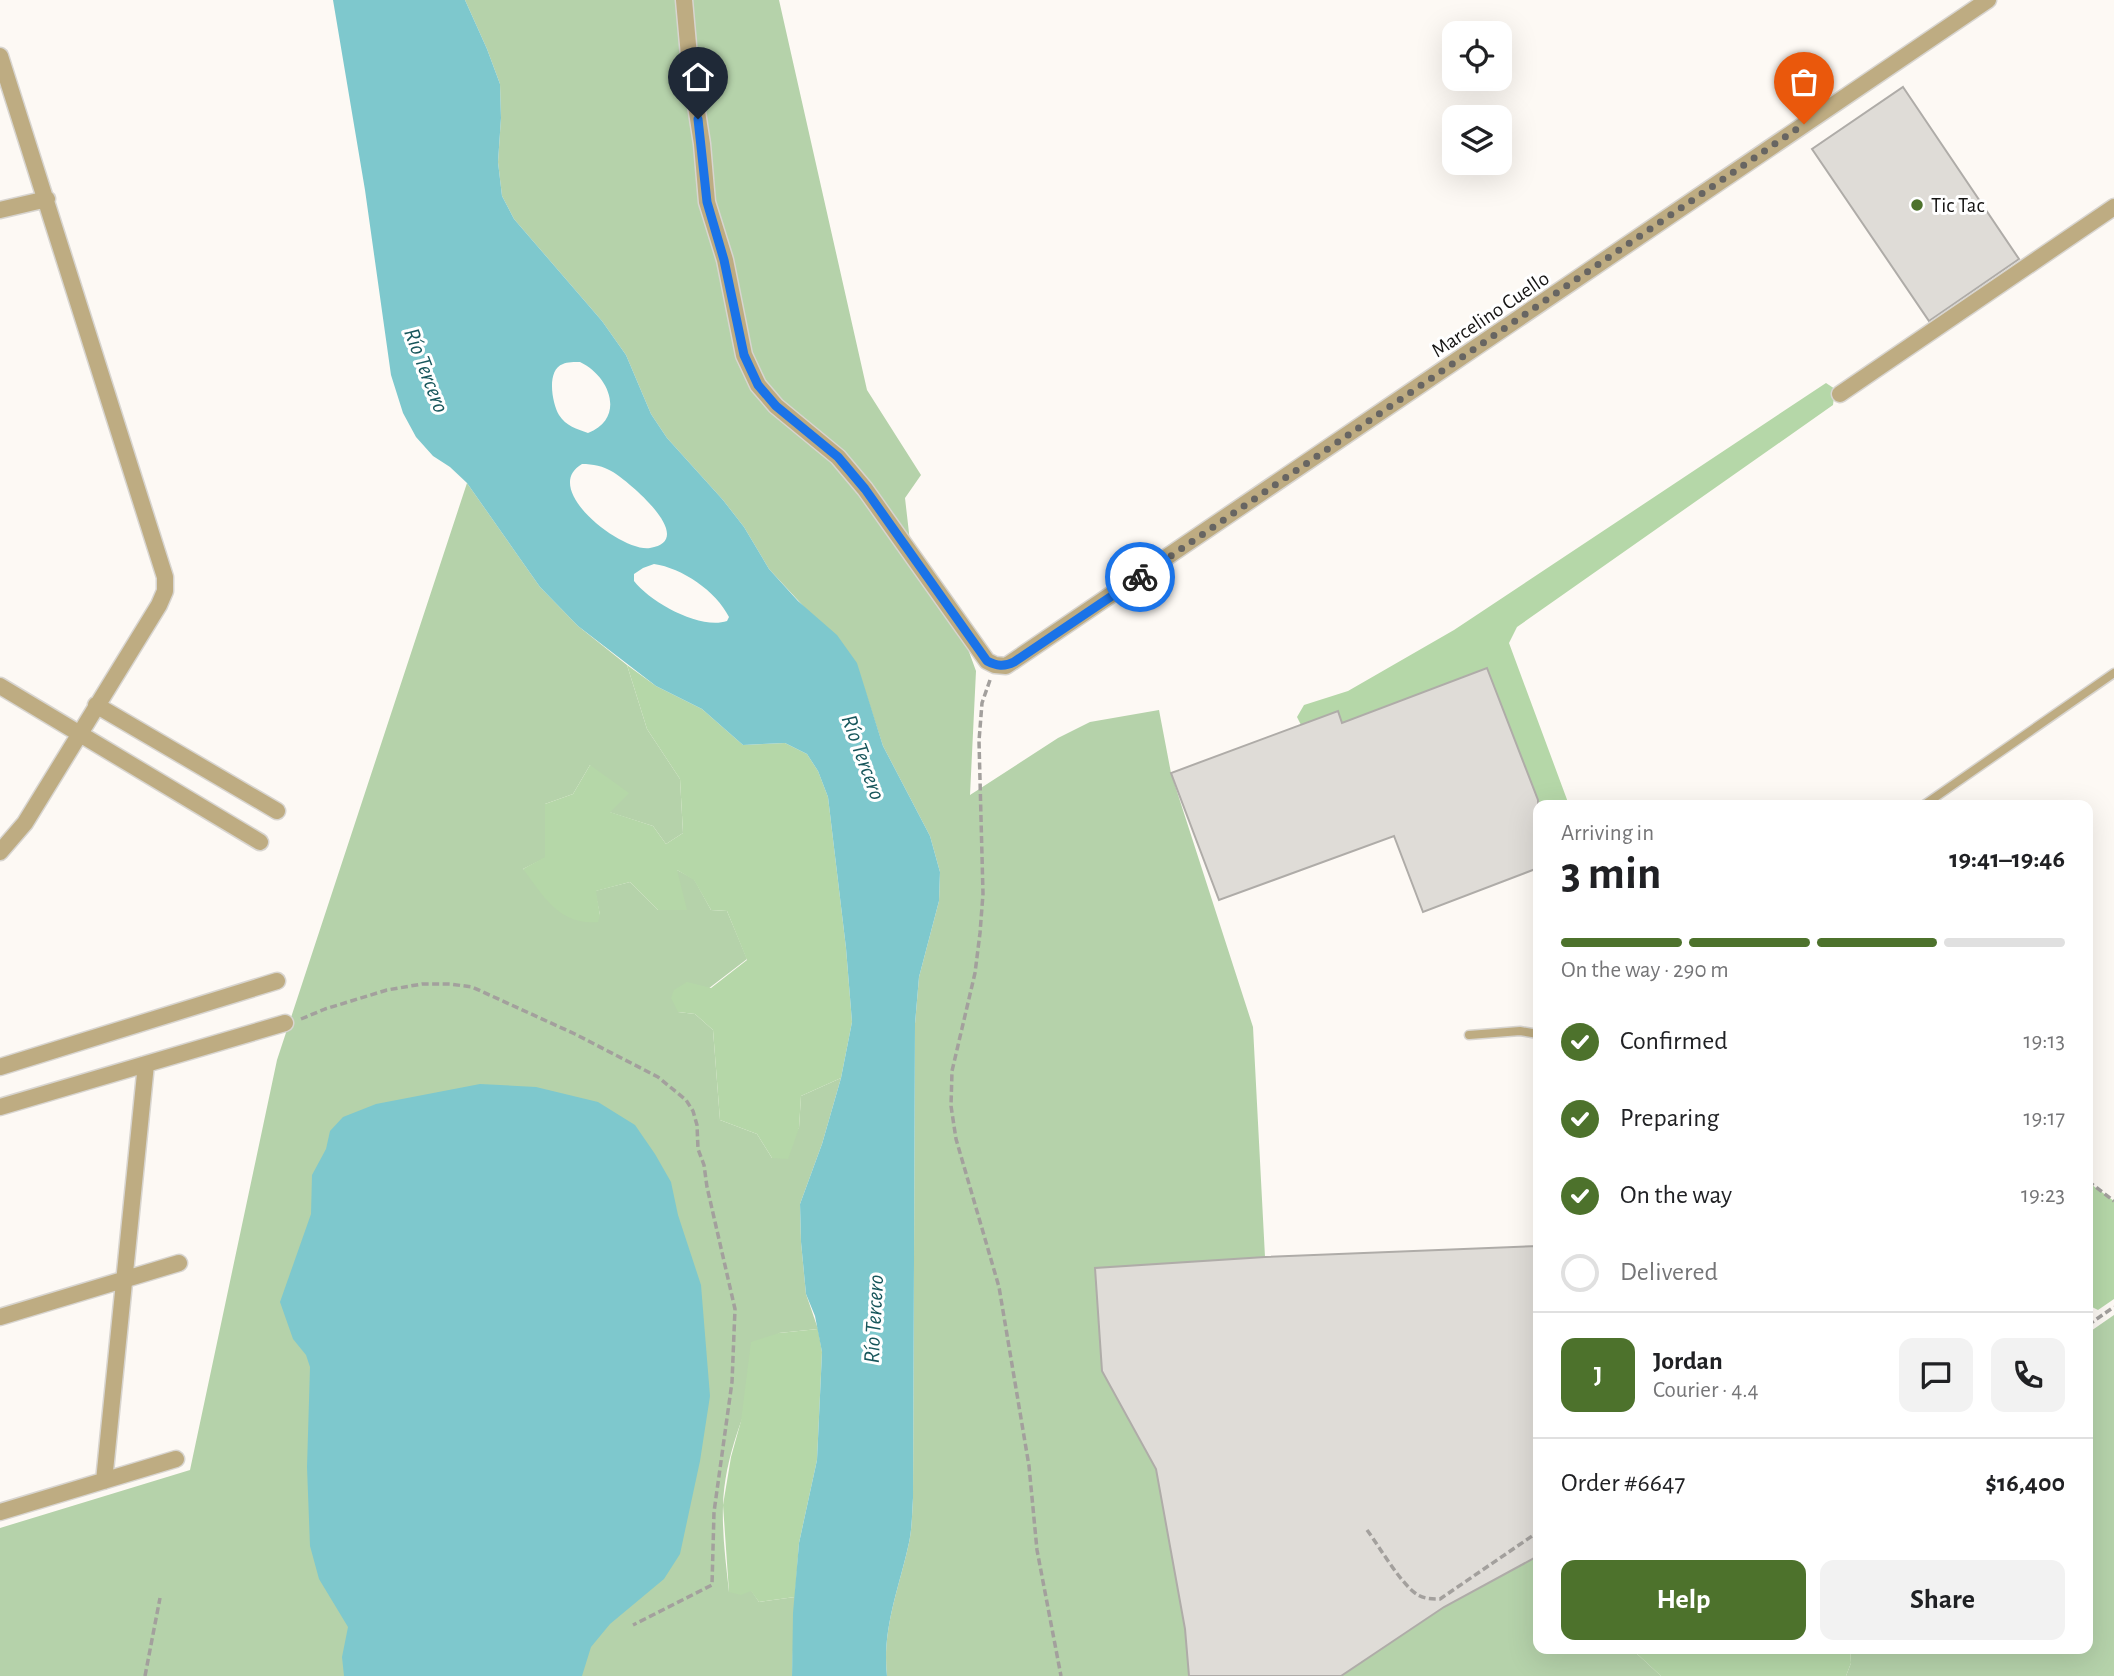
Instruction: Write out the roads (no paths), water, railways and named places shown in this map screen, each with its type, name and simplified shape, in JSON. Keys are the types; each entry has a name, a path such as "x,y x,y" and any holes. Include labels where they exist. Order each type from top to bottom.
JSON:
{"street":[{"name":"Marcelino Cuello","path":"684,0 707,202 724,260 744,355 758,385 776,406 838,457 865,489 987,661 1006,666 1968,7 1988,0"},
{"path":"0,56 165,577 165,591 159,606 25,823 0,852"},
{"path":"0,211 47,199"},
{"path":"1840,394 2114,207"},
{"path":"0,686 260,842"},
{"path":"96,705 277,811"},
{"path":"0,1067 277,981"},
{"path":"0,1107 285,1023"},
{"path":"104,1481 146,1064"},
{"path":"0,1317 179,1263"},
{"path":"0,1513 176,1460"}],"lane":[{"path":"1931,800 2114,673"},
{"path":"1469,1035 1520,1031 1533,1033"}],"water":[{"name":"Río Tercero","path":"333,0 465,0 500,84 498,162 502,196 514,219 602,321 626,355 651,414 667,438 723,500 744,527 769,569 798,601 837,635 857,663 883,746 930,836 940,872 939,901 919,977 915,1024 912,1523 889,1627 887,1676 792,1676 793,1613 799,1543 817,1460 822,1352 815,1316 806,1294 800,1204 822,1144 841,1078 852,1022 828,797 818,771 807,754 785,743 743,745 702,709 656,686 578,626 540,587 467,483 433,456 416,437 403,413 391,375 365,190","holes":["580,362 591,368 599,377 610,397 607,418 588,433 572,427 562,419 556,410 552,387 554,373 558,367","582,464 613,472 656,510 667,534 663,543 650,548 638,547 605,530 578,503 571,488 571,475","654,564 665,566 697,582 723,607 729,617 727,621 703,622 663,605 634,581 634,574"]},
{"path":"480,1084 536,1087 598,1102 635,1125 671,1182 678,1215 701,1285 710,1396 700,1461 680,1554 664,1579 610,1624 591,1647 582,1676 344,1676 342,1657 348,1627 319,1579 310,1546 307,1467 310,1367 306,1355 293,1339 280,1302 311,1214 312,1175 326,1149 330,1131 343,1117 376,1104"}],"place":[{"name":"Tic Tac","path":"1917,205"}]}
